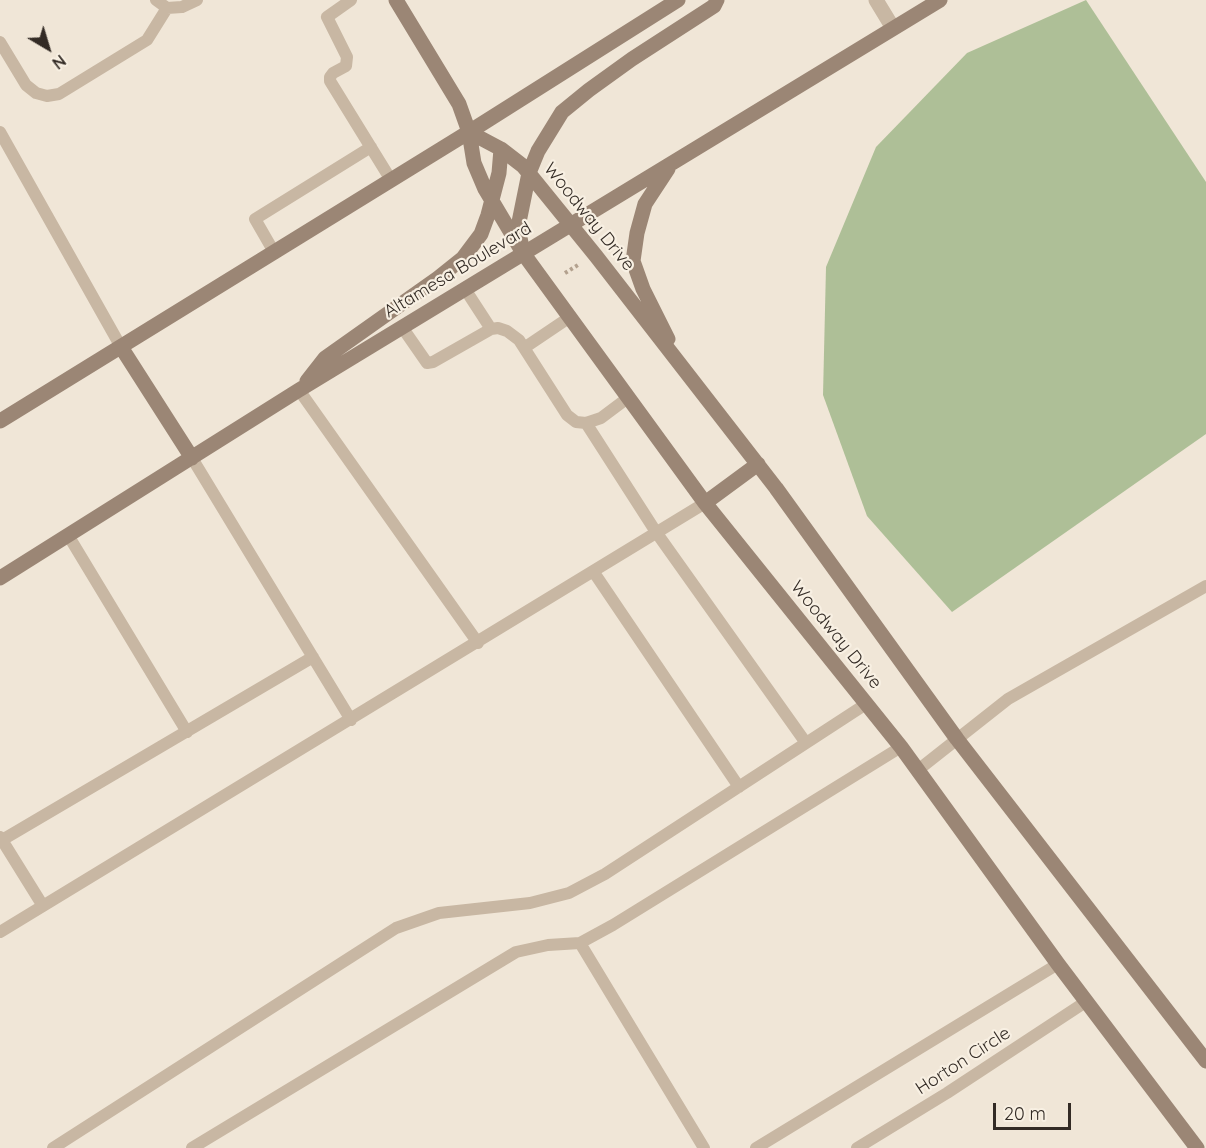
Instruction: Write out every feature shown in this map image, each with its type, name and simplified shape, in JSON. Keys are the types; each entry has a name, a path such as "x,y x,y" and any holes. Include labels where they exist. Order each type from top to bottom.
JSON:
{"main road":[{"name":"Woodway Drive","path":"396,0 459,104 469,132 474,163 492,200 524,253 705,503 901,747 1058,964 1197,1148"},
{"path":"0,421 469,132 678,0"},
{"path":"524,253 518,227 529,173 538,151 562,112 632,59 714,6 717,0"},
{"name":"Altamesa Boulevard","path":"0,578 299,390 940,0"},
{"name":"Woodway Drive","path":"469,132 501,149 529,173 571,224 758,464 957,739 1206,1061"},
{"path":"299,390 326,358 464,258 481,234 499,172 501,149"},
{"path":"671,164 645,204 637,233 633,261 643,289 679,364"},
{"path":"121,347 192,458"},
{"path":"705,503 758,464"}],"street":[{"path":"876,0 893,28"}],"lane":[{"path":"156,0 167,8 182,7 196,0"},
{"path":"351,0 327,17 347,57 346,66 333,73 330,81 391,180"},
{"path":"0,42 26,85 36,93 47,96 59,94 147,40 167,8"},
{"path":"0,132 121,347"},
{"path":"274,252 255,219 371,147"},
{"path":"465,289 491,329"},
{"path":"524,348 570,317"},
{"path":"402,327 427,363 433,362 491,329 498,328 507,331 519,340 567,415 576,422 586,423 601,418 628,398"},
{"path":"299,390 478,643"},
{"path":"586,423 656,532 806,743"},
{"path":"192,458 351,720"},
{"path":"0,932 705,503"},
{"path":"68,535 187,732"},
{"path":"593,571 739,787"},
{"path":"918,770 1008,699 1206,586"},
{"path":"43,906 1,839 313,657"},
{"path":"53,1148 396,927 439,914 530,903 569,892 605,874 866,704"},
{"path":"192,1148 516,952 548,945 579,943 613,926 901,747"},
{"path":"579,943 704,1148"},
{"path":"756,1148 1058,964"},
{"name":"Horton Circle","path":"857,1148 947,1093 1087,1001"}],"path":[{"path":"565,273 578,265"}],"green space":[{"path":"1086,0 1206,182 1206,434 952,612 867,516 823,395 826,267 876,147 967,53"}]}
